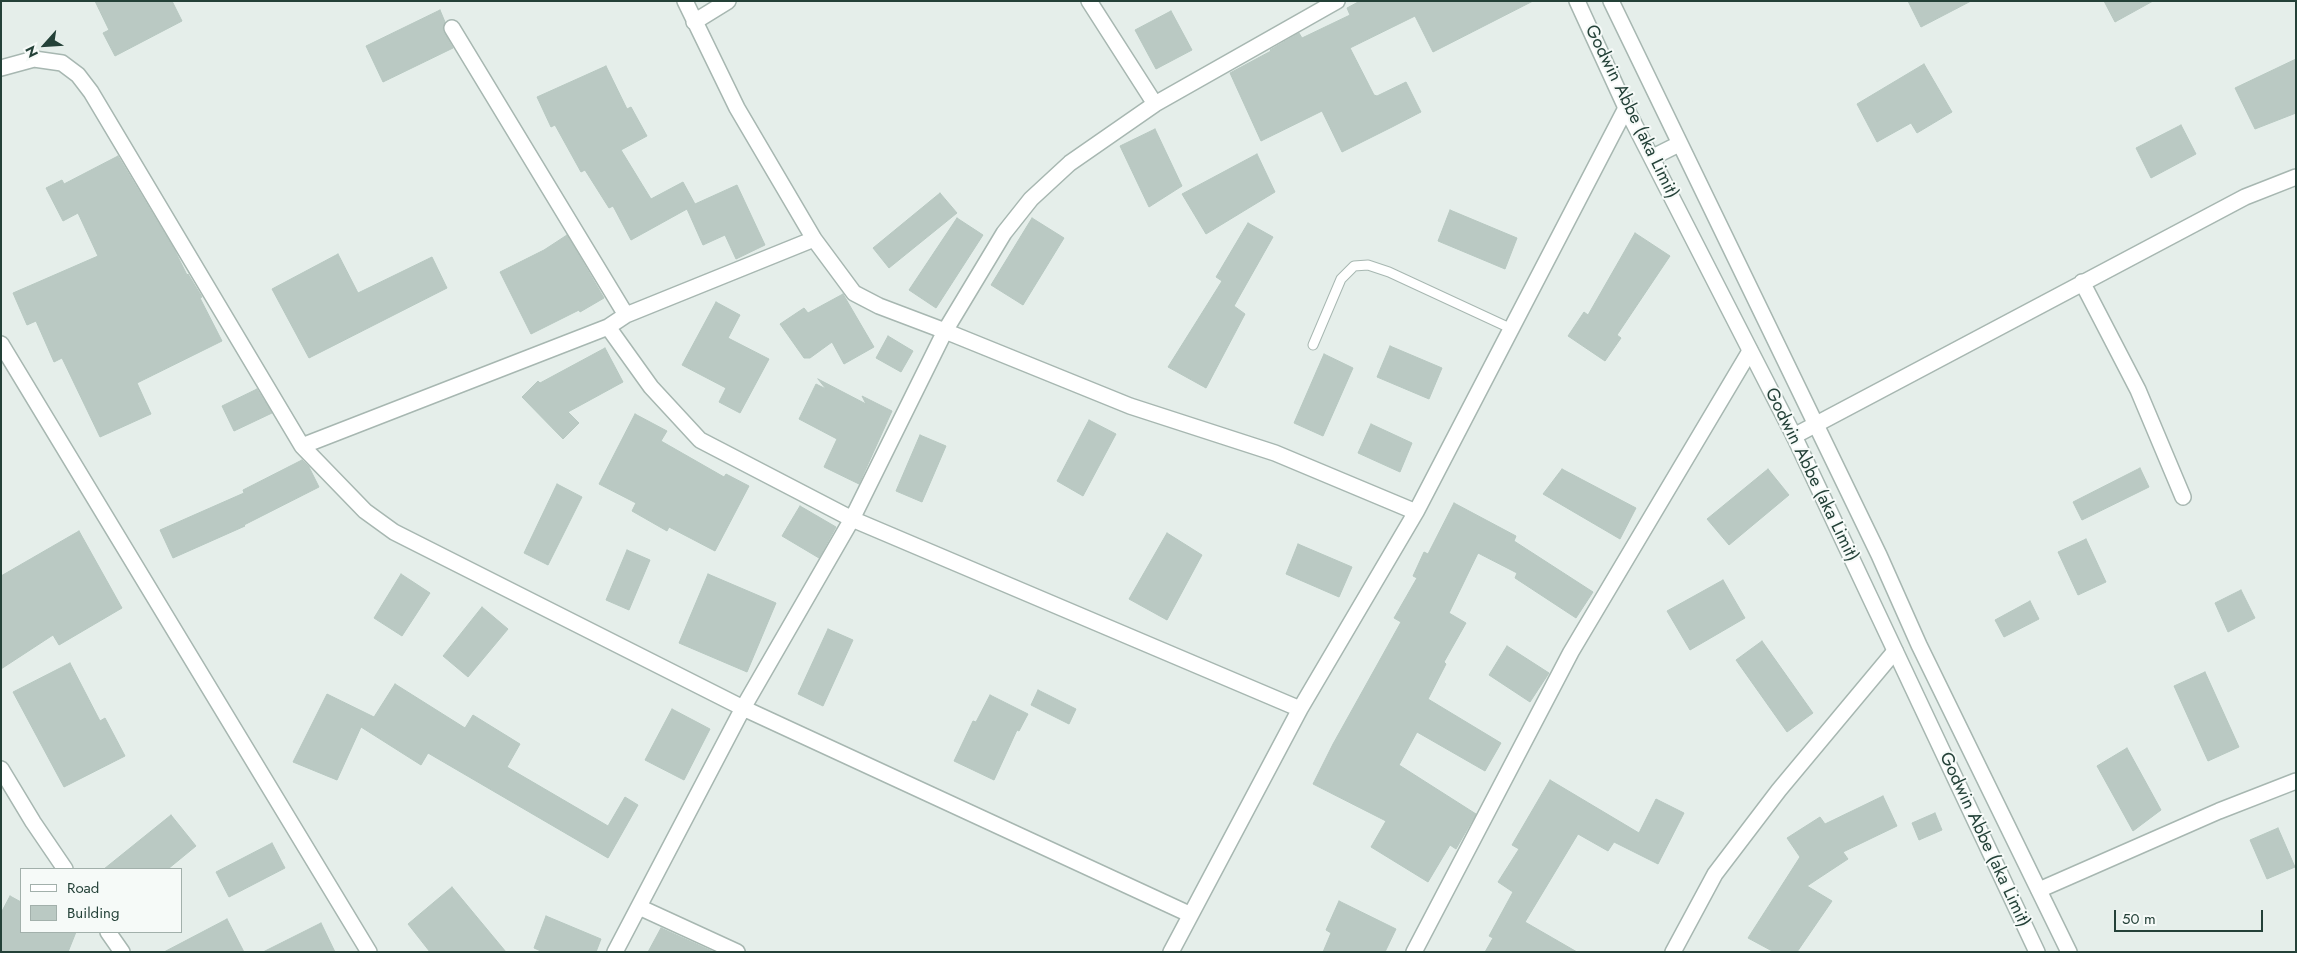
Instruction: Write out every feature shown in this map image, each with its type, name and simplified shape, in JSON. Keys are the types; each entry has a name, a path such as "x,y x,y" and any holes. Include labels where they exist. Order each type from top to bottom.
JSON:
{"street":[{"path":"685,1 737,108 814,239 854,292 880,306 1130,406 1275,453 1416,512"},
{"path":"694,22 728,1"},
{"path":"1089,1 1155,104"},
{"path":"615,952 743,708 852,519 945,331 1004,233 1031,199 1070,162 1155,104 1337,1"},
{"name":"Godwin Abbe (aka Limit)","path":"1576,1 1626,108 1653,157 1794,436 2037,952"},
{"name":"Godwin Abbe (aka Limit)","path":"1611,1 1816,424 1919,645 2069,952"},
{"path":"452,28 626,315"},
{"path":"1,68 34,59 62,63 78,76 91,92 302,446 365,511 394,532 743,708 1190,914"},
{"path":"1171,952 1300,709 1416,512 1626,108"},
{"path":"1653,157 1679,144"},
{"path":"1794,436 2245,197 2296,176"},
{"path":"302,446 608,327 626,315 814,239"},
{"path":"2082,282 2138,390 2183,497"},
{"path":"608,327 651,386 700,440 852,519 1300,709"},
{"path":"1,344 368,952"},
{"path":"1414,952 1571,652 1750,351"},
{"path":"1673,952 1715,874 1779,790 1895,651"},
{"path":"1,769 33,822 64,868"},
{"path":"2039,890 2219,811 2296,781"},
{"path":"639,907 738,952"},
{"path":"109,933 122,952"}],"lane":[{"path":"1312,345 1341,279 1354,266 1368,265 1389,272 1512,329"}],"building":[{"path":"95,1 172,1 182,21 115,56 103,33 109,30"},
{"path":"1360,1 1533,1 1433,52 1415,16 1350,48 1374,95 1377,96 1406,82 1421,112 1392,127 1342,152 1322,111 1261,141 1230,73 1271,51 1299,33 1302,38 1350,15 1347,8"},
{"path":"1908,1 1971,1 1921,27"},
{"path":"2104,1 2153,1 2115,22"},
{"path":"440,10 445,22 444,32 453,48 383,82 366,46"},
{"path":"1171,11 1192,50 1156,69 1135,30"},
{"path":"2296,59 2296,113 2255,129 2235,88"},
{"path":"1924,64 1952,112 1917,133 1911,123 1877,142 1857,104"},
{"path":"606,66 627,109 631,107 647,136 621,150 651,199 683,182 695,204 737,185 765,245 736,259 725,235 703,245 687,209 631,240 613,206 609,208 585,170 581,172 555,125 551,127 537,97"},
{"path":"2181,125 2196,154 2151,178 2136,148"},
{"path":"1155,129 1182,186 1149,207 1120,146"},
{"path":"1257,154 1275,192 1206,234 1182,194"},
{"path":"118,156 174,249 187,275 202,297 200,298 222,341 137,383 151,414 100,437 62,358 54,362 36,321 27,325 13,293 98,256 78,213 63,221 46,188 62,180 64,184"},
{"path":"940,193 957,213 889,268 873,248"},
{"path":"1450,210 1517,238 1505,269 1438,241"},
{"path":"957,218 983,235 936,308 909,290"},
{"path":"1032,218 1064,238 1023,305 991,285"},
{"path":"1248,223 1273,237 1234,306 1245,314 1206,388 1168,367 1222,281 1216,277"},
{"path":"1635,233 1670,256 1617,335 1621,338 1605,361 1568,336 1584,312 1588,315"},
{"path":"567,235 604,298 580,312 579,310 531,334 500,272 544,250"},
{"path":"338,254 358,293 432,257 447,288 309,358 272,289"},
{"path":"843,294 874,347 844,364 832,342 810,358 804,358 780,324 804,308 808,313"},
{"path":"716,302 740,315 728,338 769,359 740,413 719,402 726,388 682,365"},
{"path":"888,336 913,351 901,372 876,358"},
{"path":"1390,346 1442,368 1429,399 1377,377"},
{"path":"605,348 623,382 568,412 579,423 563,439 522,397 538,381 540,383"},
{"path":"1324,354 1353,368 1323,436 1294,423"},
{"path":"818,379 866,404 862,396 892,411 859,484 824,467 837,439 799,419 816,384 826,389"},
{"path":"257,389 272,413 234,431 222,406"},
{"path":"635,414 667,431 661,441 724,477 726,474 749,486 715,551 669,527 667,531 632,511 636,503 599,484"},
{"path":"1089,420 1116,434 1083,496 1057,481"},
{"path":"1371,424 1412,443 1400,472 1358,453"},
{"path":"920,435 946,446 922,502 896,491"},
{"path":"302,460 309,467 319,487 245,526 173,558 160,530 244,493 243,490"},
{"path":"2140,468 2149,487 2082,520 2073,502"},
{"path":"1562,469 1636,508 1620,539 1543,494"},
{"path":"1768,469 1789,495 1729,545 1707,519"},
{"path":"557,484 582,497 548,565 524,553"},
{"path":"1454,503 1516,536 1514,541 1593,592 1576,618 1515,578 1517,573 1478,553 1449,613 1466,623 1444,662 1446,664 1428,699 1501,743 1485,771 1417,732 1399,765 1476,814 1456,849 1450,845 1428,882 1371,847 1386,821 1313,784 1333,744 1401,622 1394,618 1417,578 1413,576 1424,552 1428,554"},
{"path":"800,506 836,527 819,558 782,536"},
{"path":"79,531 122,608 59,645 53,635 1,669 1,576"},
{"path":"1167,533 1202,555 1167,620 1129,599"},
{"path":"2086,539 2106,582 2078,595 2058,552"},
{"path":"1298,544 1352,567 1339,597 1286,574"},
{"path":"627,550 650,560 629,610 606,600"},
{"path":"401,574 430,593 402,636 374,618"},
{"path":"708,574 776,603 747,672 679,643"},
{"path":"1723,580 1745,618 1690,650 1667,611"},
{"path":"2241,590 2255,618 2228,632 2215,603"},
{"path":"2030,601 2039,619 2004,637 1995,620"},
{"path":"482,607 508,629 468,677 443,656"},
{"path":"828,629 853,640 823,706 798,694"},
{"path":"1762,641 1813,713 1787,732 1736,660"},
{"path":"1507,646 1549,673 1530,702 1489,675"},
{"path":"70,663 100,721 105,718 125,756 64,787 13,692"},
{"path":"2205,672 2239,747 2208,761 2174,686"},
{"path":"395,684 465,728 473,715 520,744 507,767 608,826 625,797 638,805 608,858 428,753 421,765 361,727 337,780 293,762 327,694 374,717"},
{"path":"1038,690 1076,709 1069,724 1031,705"},
{"path":"990,695 1028,714 1019,731 1017,730 994,780 954,761 973,721 976,722"},
{"path":"672,709 710,729 684,780 645,760"},
{"path":"2127,748 2161,810 2133,831 2097,766"},
{"path":"1550,780 1639,833 1656,799 1684,813 1658,864 1614,842 1608,851 1578,834 1525,922 1577,952 1485,952 1493,938 1489,936 1513,892 1498,882 1519,849 1512,845"},
{"path":"1883,796 1897,826 1843,852 1848,859 1807,886 1832,901 1797,952 1774,952 1748,938 1800,857 1787,838 1820,817 1825,824"},
{"path":"1935,813 1942,830 1919,840 1912,823"},
{"path":"171,815 196,846 169,868 105,868"},
{"path":"2278,828 2295,867 2267,879 2250,840"},
{"path":"272,843 285,868 229,897 216,872"},
{"path":"452,887 506,952 430,952 408,924"},
{"path":"10,896 20,901 20,933 76,933 68,952 1,952 1,913"},
{"path":"1339,901 1396,929 1385,952 1323,952 1331,933 1326,930"},
{"path":"546,916 601,939 596,952 543,952 534,948"},
{"path":"227,919 244,952 164,952"},
{"path":"321,923 335,952 263,952"},
{"path":"661,928 714,952 648,952"}]}
